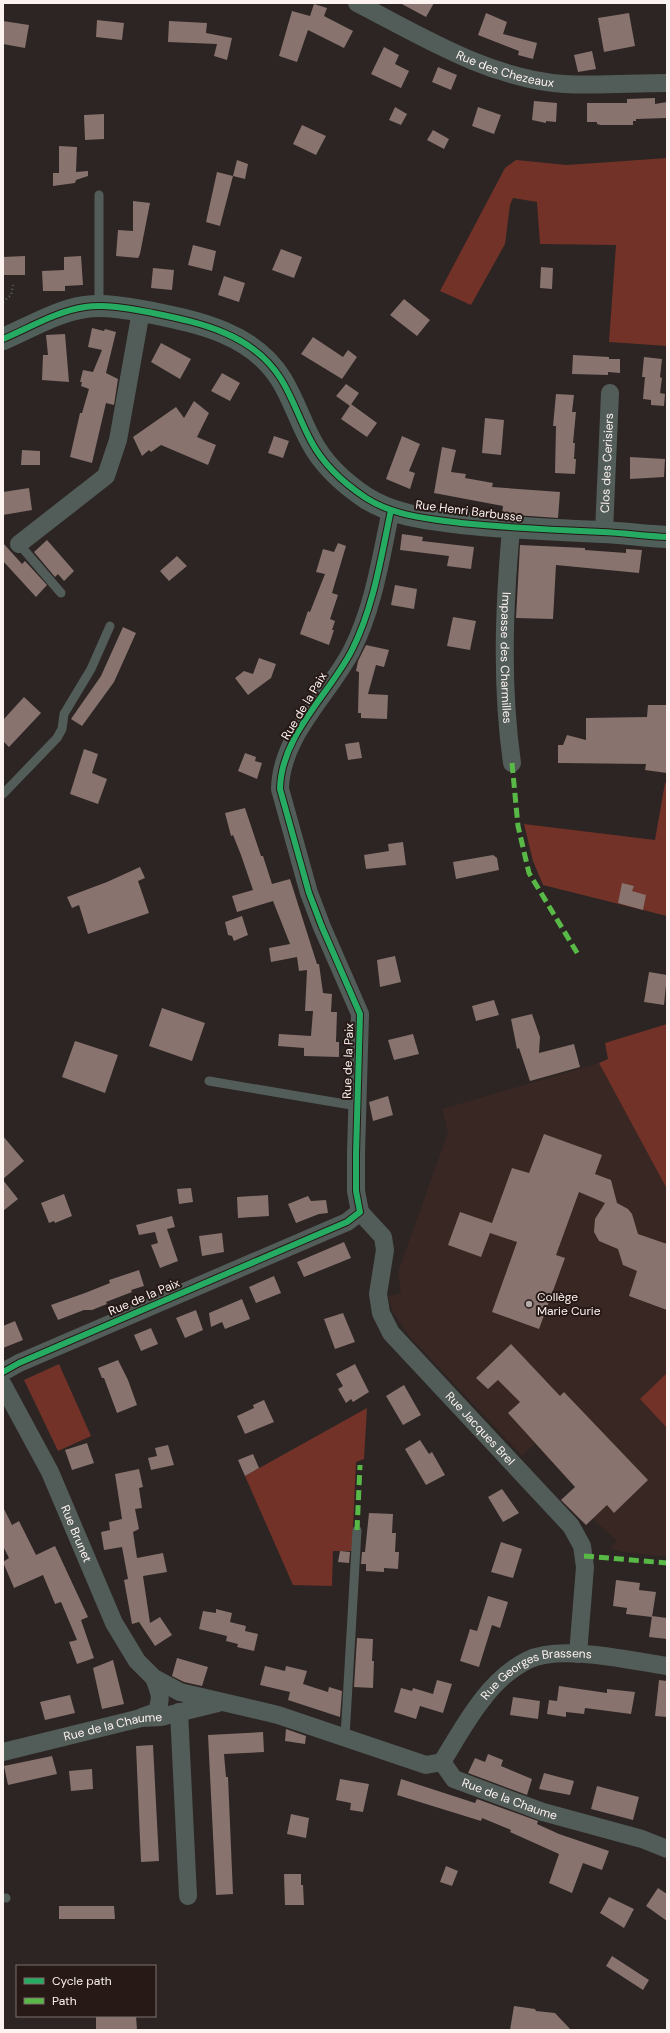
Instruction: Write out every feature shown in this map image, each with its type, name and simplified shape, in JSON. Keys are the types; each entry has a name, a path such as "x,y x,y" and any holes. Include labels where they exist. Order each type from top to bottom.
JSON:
{"street":[{"name":"Rue des Chezeaux","path":"357,3 378,8 446,48 494,69 515,75 563,84 667,83"},
{"name":"Rue Henri Barbusse","path":"3,339 69,311 99,306 141,311 213,327 240,340 262,357 281,380 312,443 331,469 367,498 391,510 416,517 511,529 604,532 667,537"},
{"path":"19,544 106,476 118,440 141,311"},
{"name":"Clos des Cerisiers","path":"604,532 610,393"},
{"name":"Rue de la Paix","path":"3,1372 19,1363 348,1222 360,1212 356,1191 360,1014 322,927 309,893 280,789 280,775 284,762 296,738 351,651 363,625 377,580 391,510"},
{"name":"Impasse des Charmilles","path":"511,529 506,588 504,682 512,763"},
{"name":"Rue Jacques Brel","path":"360,1212 383,1237 385,1250 378,1294 381,1313 391,1333 572,1526 582,1546 585,1567 578,1654"},
{"name":"Rue Brunet","path":"3,1385 50,1472 114,1622 137,1661 154,1678"},
{"name":"Rue Georges Brassens","path":"442,1762 482,1700 508,1672 535,1658 553,1653 578,1654 667,1666"},
{"path":"141,1718 156,1712 161,1702 160,1694 154,1678"},
{"name":"Rue de la Chaume","path":"154,1678 180,1692 278,1715 426,1765 442,1762 454,1779 543,1812 642,1839 667,1849"},
{"name":"Rue de la Chaume","path":"3,1752 141,1718 161,1717 223,1702"},
{"path":"179,1712 188,1896"}],"lane":[{"path":"99,195 99,306"},
{"path":"19,544 61,593"},
{"path":"3,794 57,738 62,729 64,714 91,669 110,626"},
{"path":"209,1081 357,1106"},
{"path":"345,1737 357,1530"}],"path":[{"path":"3,302 11,295 13,285"}],"shaded area":[{"path":"667,158 667,346 609,342 616,245 540,244 537,202 513,198 510,205 505,244 471,305 440,291 505,168 516,160 567,165"},
{"path":"665,783 667,783 667,916 543,885 533,861 524,824 655,840"},
{"path":"667,1024 667,1189 599,1063 608,1059 605,1043"},
{"name":"Collège Marie Curie","path":"599,1063 667,1189 667,1557 622,1552 610,1548 617,1541 593,1519 586,1525 561,1500 575,1487 535,1444 522,1456 409,1336 393,1312 388,1296 401,1293 398,1272 448,1132 442,1109"},
{"path":"59,1364 91,1436 58,1451 24,1380"},
{"path":"667,1373 667,1428 640,1399"},
{"path":"367,1408 364,1459 356,1462 352,1551 333,1551 332,1586 293,1585 245,1476"}],"building":[{"path":"400,3 434,3 426,17"},
{"path":"314,4 327,8 324,16 353,31 344,48 308,30 297,62 279,56 292,11 310,16"},
{"path":"486,13 507,22 503,34 537,43 533,59 518,55 519,51 478,35"},
{"path":"629,13 635,46 604,52 598,18"},
{"path":"97,20 124,23 122,40 96,37"},
{"path":"3,21 29,25 25,48 3,44"},
{"path":"169,21 207,23 206,33 232,38 227,60 214,56 217,44 168,42"},
{"path":"384,47 399,55 395,64 409,71 401,88 371,74"},
{"path":"592,51 596,69 578,72 574,55"},
{"path":"438,67 457,75 451,90 432,82"},
{"path":"655,98 655,104 667,102 667,118 636,119 636,121 633,121 633,125 601,125 597,124 597,122 587,122 587,103 627,103 627,99"},
{"path":"534,101 557,103 556,122 546,121 546,123 532,120"},
{"path":"395,107 407,114 401,125 389,120"},
{"path":"478,107 501,115 494,134 472,126"},
{"path":"104,114 104,139 85,140 84,115"},
{"path":"302,125 326,136 316,155 293,144"},
{"path":"433,130 449,139 444,149 427,140"},
{"path":"59,146 77,147 76,172 88,171 88,176 76,180 75,183 53,186 53,173 59,173"},
{"path":"237,160 248,164 245,179 233,176"},
{"path":"217,172 233,176 220,226 206,222"},
{"path":"133,201 150,203 140,254 138,258 116,256 118,230 133,231"},
{"path":"193,245 216,251 212,271 188,265"},
{"path":"281,249 302,257 294,278 272,270"},
{"path":"25,256 25,275 3,275 3,257"},
{"path":"81,256 83,285 65,286 65,291 43,291 42,271 64,270 64,257"},
{"path":"541,267 553,268 552,289 540,288"},
{"path":"153,268 174,270 172,290 151,288"},
{"path":"224,276 245,283 239,302 218,295"},
{"path":"404,299 430,320 417,336 390,315"},
{"path":"92,328 116,332 106,373 118,379 114,405 106,403 92,463 70,457 80,413 82,413 89,389 81,386 82,382 80,382 83,370 93,372 102,350 88,347"},
{"path":"65,334 69,382 42,380 43,355 48,355 46,335"},
{"path":"313,337 343,357 348,350 357,357 342,379 301,354"},
{"path":"161,343 191,359 180,379 151,362"},
{"path":"573,355 620,359 620,373 608,372 608,375 572,374"},
{"path":"644,357 662,359 660,393 665,394 664,406 651,405 651,400 643,399 645,377 642,377"},
{"path":"222,373 240,383 230,401 211,391"},
{"path":"346,384 359,393 350,406 336,396"},
{"path":"556,394 574,395 572,412 576,412 573,443 575,443 575,474 555,473 556,426 553,426"},
{"path":"194,401 209,413 197,437 216,445 208,465 161,445 151,452 149,450 142,456 133,437 176,407 184,418"},
{"path":"351,404 377,423 367,437 341,419"},
{"path":"485,418 504,420 501,455 482,453"},
{"path":"274,436 289,441 283,458 268,453"},
{"path":"402,436 420,444 409,471 415,473 410,489 386,479"},
{"path":"442,447 456,450 451,472 466,474 465,478 493,483 492,487 560,492 558,518 502,514 503,506 434,493"},
{"path":"22,450 40,451 40,465 21,465"},
{"path":"630,457 665,459 664,477 630,479"},
{"path":"29,488 32,510 3,515 3,492"},
{"path":"402,534 423,537 422,541 474,547 471,569 447,566 449,556 400,550"},
{"path":"47,540 74,571 64,581 58,574 55,577 34,552"},
{"path":"3,543 22,564 25,561 47,585 36,597 3,561"},
{"path":"338,543 346,546 332,593 338,595 330,619 335,621 332,630 334,630 329,645 300,634 308,611 310,612 325,574 316,572 323,549 334,552"},
{"path":"520,545 585,548 585,550 626,553 626,549 642,550 639,573 556,565 553,619 516,618"},
{"path":"177,556 187,566 169,581 160,571"},
{"path":"395,585 417,589 414,609 391,605"},
{"path":"453,617 476,621 470,650 447,646"},
{"path":"123,627 136,633 114,682 82,726 71,719 101,676"},
{"path":"366,645 389,650 384,667 376,665 368,694 388,695 387,719 361,718 361,713 358,713 359,672 356,671 358,661"},
{"path":"259,658 276,664 271,678 248,695 235,678 244,671 253,674"},
{"path":"24,697 41,713 9,747 3,741 3,720"},
{"path":"648,705 667,705 667,773 645,770 646,764 558,763 558,745 563,745 567,735 586,740 586,718 647,717"},
{"path":"359,742 362,758 348,760 345,744"},
{"path":"84,749 98,754 92,773 107,779 98,804 70,794"},
{"path":"245,753 256,757 255,761 262,763 257,779 238,771"},
{"path":"245,808 272,884 290,879 317,964 319,964 323,993 332,994 331,1012 337,1012 336,1042 339,1042 339,1057 304,1056 304,1048 278,1046 279,1034 311,1036 313,1011 305,1011 307,970 299,971 297,957 271,962 269,948 290,944 273,901 237,912 232,896 253,890 233,835 231,836 225,813"},
{"path":"403,842 406,865 366,869 364,855 389,851 388,844"},
{"path":"493,855 497,858 499,870 456,879 453,862"},
{"path":"140,867 145,878 138,881 149,913 88,934 79,905 72,908 67,897 107,882"},
{"path":"622,883 634,886 632,891 646,895 643,910 618,903"},
{"path":"242,916 248,935 234,941 232,936 228,935 225,922"},
{"path":"395,956 401,982 380,987 377,960"},
{"path":"649,972 667,975 664,1005 644,1002"},
{"path":"494,1000 499,1015 476,1021 472,1006"},
{"path":"162,1008 205,1023 192,1061 149,1046"},
{"path":"532,1014 540,1037 539,1053 574,1044 580,1067 530,1081 519,1048 517,1049 511,1019"},
{"path":"413,1034 419,1054 394,1060 388,1040"},
{"path":"75,1041 118,1055 105,1093 62,1077"},
{"path":"388,1096 393,1115 373,1121 369,1102"},
{"path":"544,1134 602,1155 595,1174 611,1180 617,1203 628,1209 632,1214 638,1234 667,1244 667,1310 629,1296 637,1271 623,1265 618,1249 599,1241 594,1232 595,1219 605,1203 579,1192 556,1255 565,1258 539,1329 492,1312 517,1242 490,1233 481,1257 448,1245 460,1212 492,1223 512,1168 529,1173"},
{"path":"3,1136 24,1161 3,1179"},
{"path":"3,1180 18,1199 3,1211"},
{"path":"191,1188 193,1202 179,1204 177,1189"},
{"path":"64,1194 72,1216 55,1223 54,1221 49,1223 41,1203"},
{"path":"268,1195 269,1216 238,1218 237,1197"},
{"path":"308,1196 311,1201 326,1200 328,1213 319,1214 296,1223 288,1204"},
{"path":"172,1216 175,1227 167,1229 178,1261 160,1268 151,1245 158,1243 155,1232 139,1235 136,1225"},
{"path":"222,1233 224,1252 202,1256 199,1236"},
{"path":"344,1242 351,1258 304,1277 297,1262"},
{"path":"139,1270 144,1286 131,1290 132,1292 106,1302 107,1304 92,1310 84,1310 58,1320 51,1305 110,1283 109,1280"},
{"path":"274,1276 281,1293 256,1303 249,1287"},
{"path":"242,1299 250,1319 225,1329 222,1322 211,1327 209,1313"},
{"path":"196,1310 203,1330 185,1338 176,1318"},
{"path":"343,1313 355,1342 335,1349 324,1319"},
{"path":"15,1321 23,1340 3,1348 3,1326"},
{"path":"151,1328 158,1344 141,1351 134,1335"},
{"path":"511,1344 560,1396 564,1392 648,1480 614,1513 607,1505 586,1525 561,1500 575,1487 508,1413 520,1402 498,1380 488,1389 476,1378"},
{"path":"118,1360 128,1380 137,1405 117,1413 104,1378 102,1378 98,1368"},
{"path":"355,1364 369,1392 353,1402 351,1399 346,1403 338,1389 343,1386 336,1374"},
{"path":"404,1385 421,1415 403,1425 386,1396"},
{"path":"264,1400 274,1422 245,1434 237,1416 254,1408 253,1405"},
{"path":"420,1440 429,1454 432,1452 445,1475 426,1485 405,1449"},
{"path":"87,1443 94,1463 72,1470 65,1450"},
{"path":"168,1445 174,1465 151,1470 148,1458 157,1456 155,1448"},
{"path":"253,1454 259,1468 245,1476 238,1460"},
{"path":"139,1469 143,1487 139,1488 142,1508 135,1509 139,1529 133,1532 137,1558 163,1553 167,1572 143,1576 150,1623 160,1617 172,1635 155,1646 139,1622 132,1624 124,1580 128,1579 122,1547 104,1550 101,1532 110,1530 109,1522 122,1519 115,1474"},
{"path":"502,1489 519,1513 503,1522 488,1497"},
{"path":"3,1507 12,1525 19,1521 36,1555 55,1546 88,1617 81,1620 94,1658 77,1664 69,1642 77,1640 61,1602 55,1604 43,1575 14,1588 3,1562 9,1558 3,1546"},
{"path":"369,1513 393,1514 392,1533 396,1533 395,1552 399,1552 398,1569 384,1568 384,1572 366,1571 366,1564 361,1564 362,1552 365,1552"},
{"path":"501,1542 522,1549 513,1578 491,1572"},
{"path":"340,1551 350,1552 349,1563 338,1562"},
{"path":"616,1580 640,1583 639,1590 656,1592 652,1617 626,1614 627,1608 613,1606"},
{"path":"488,1596 508,1602 500,1628 492,1625 479,1667 460,1661 470,1629 477,1631"},
{"path":"216,1609 232,1613 230,1622 246,1626 245,1631 258,1634 254,1651 237,1647 238,1644 226,1641 227,1636 199,1629 203,1611 216,1613"},
{"path":"652,1616 667,1618 667,1639 649,1637"},
{"path":"357,1638 373,1639 373,1688 354,1687"},
{"path":"177,1658 208,1667 202,1686 184,1682 172,1676"},
{"path":"113,1660 124,1704 102,1709 93,1668"},
{"path":"265,1666 285,1671 286,1666 307,1671 303,1684 328,1692 329,1687 342,1691 340,1717 288,1700 290,1692 260,1685"},
{"path":"437,1680 452,1684 443,1713 420,1706 416,1719 394,1712 401,1688 412,1691 413,1688 433,1694"},
{"path":"659,1680 667,1681 667,1717 655,1716"},
{"path":"559,1686 607,1693 607,1689 635,1692 631,1714 585,1708 584,1714 566,1712 566,1717 547,1714 549,1700 557,1701"},
{"path":"70,1695 75,1713 45,1720 40,1702"},
{"path":"513,1697 540,1701 538,1719 510,1715"},
{"path":"286,1729 306,1736 305,1744 285,1741"},
{"path":"263,1732 264,1752 224,1754 226,1777 228,1777 233,1894 216,1895 208,1735"},
{"path":"153,1745 159,1861 141,1862 136,1746"},
{"path":"488,1754 503,1760 501,1766 532,1779 527,1795 468,1773 475,1758 485,1762"},
{"path":"52,1756 57,1774 8,1785 4,1766"},
{"path":"92,1769 93,1789 71,1791 69,1771"},
{"path":"544,1773 574,1781 570,1795 539,1789"},
{"path":"340,1779 369,1784 363,1812 350,1810 351,1803 336,1800"},
{"path":"401,1779 475,1803 477,1799 538,1821 537,1824 559,1834 609,1851 602,1870 583,1863 572,1893 549,1883 559,1854 510,1832 511,1830 482,1818 481,1821 397,1795"},
{"path":"597,1786 639,1797 633,1820 591,1809"},
{"path":"291,1814 309,1818 306,1838 287,1834"},
{"path":"446,1866 458,1871 452,1886 440,1882"},
{"path":"284,1874 301,1874 304,1905 285,1905"},
{"path":"658,1888 667,1894 667,1921 646,1906"},
{"path":"609,1897 634,1909 624,1928 600,1913"},
{"path":"59,1906 114,1906 115,1919 59,1919"},
{"path":"612,1956 649,1980 643,1990 606,1966"},
{"path":"514,2006 535,2009 536,2011 555,2013 571,2030 510,2030"},
{"path":"96,2017 136,2017 137,2030 96,2030"}],"marked path":[{"path":"512,763 518,826 529,873 579,956"},
{"path":"357,1530 360,1465"},
{"path":"584,1556 667,1563"}],"cycle path":[{"path":"3,339 64,312 93,306 136,310 207,326 241,341 256,351 269,364 285,386 307,433 322,458 335,473 350,486 377,504 412,516 461,523 514,528 610,532 667,537"},
{"path":"3,1372 19,1363 347,1222 360,1212 356,1191 360,1014 322,927 309,893 280,789 282,769 288,751 297,733 342,667 360,633 376,581 391,510"}],"place":[{"name":"Collège Marie Curie","path":"529,1304"}]}
